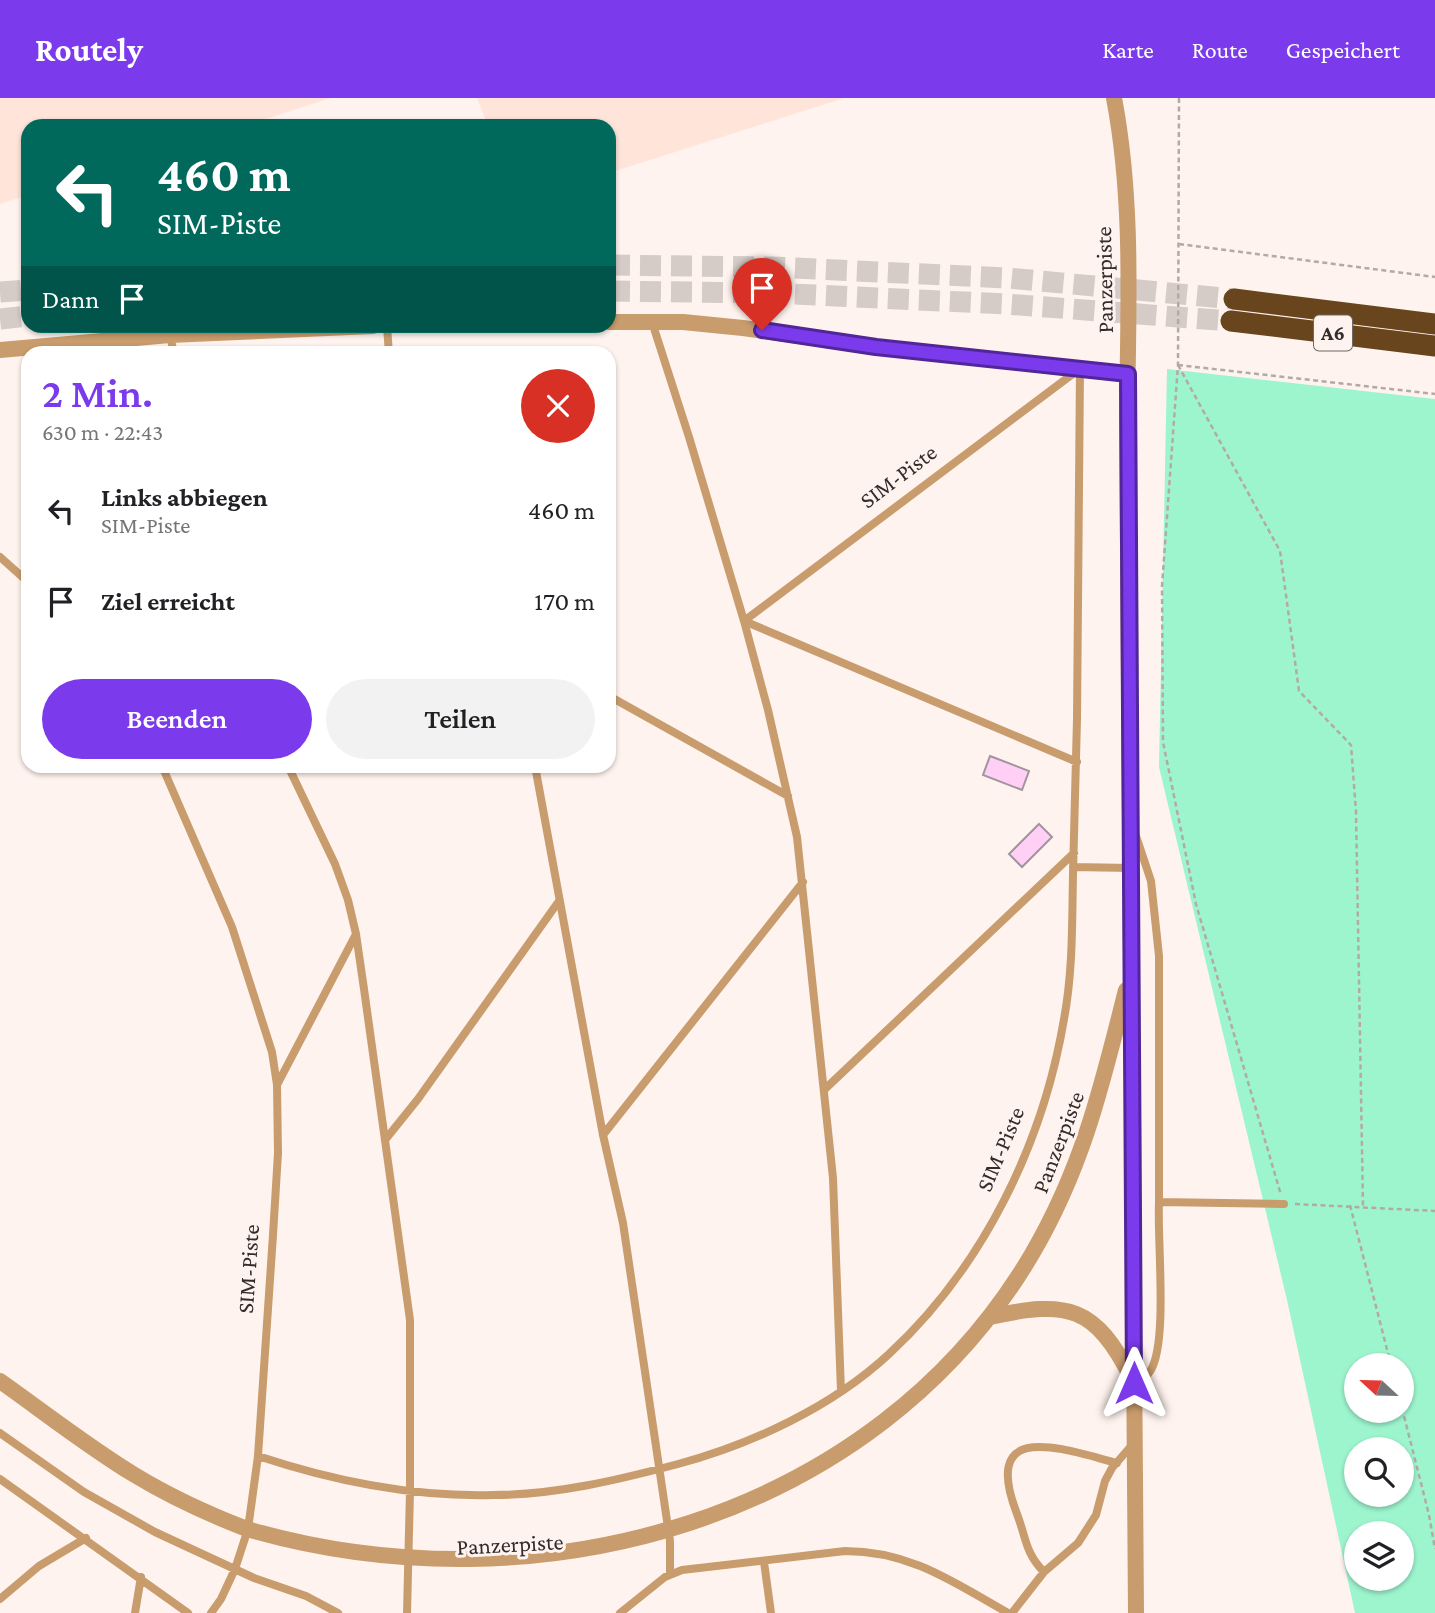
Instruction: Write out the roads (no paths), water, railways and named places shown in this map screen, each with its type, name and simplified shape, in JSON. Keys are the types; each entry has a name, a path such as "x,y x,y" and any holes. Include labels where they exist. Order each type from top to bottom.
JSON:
{"highway":[{"name":"A6","path":"1234,299 1435,324"},
{"name":"A6","path":"1231,321 1435,346"}],"street":[{"name":"Panzerpiste","path":"1114,98 1124,178 1128,269 1136,1613"},
{"path":"616,322 743,328 889,349 1128,374"},
{"path":"64,346 215,333"},
{"path":"0,350 21,350"},
{"name":"Panzerpiste","path":"0,1381 134,1475 198,1508 248,1529 338,1556 408,1567 484,1570 537,1568 623,1555 670,1541 734,1517 796,1486 859,1444 901,1411 946,1367 990,1317 1031,1256 1057,1209 1081,1155 1101,1091 1131,967"},
{"name":"Panzerpiste","path":"990,1317 1044,1307 1069,1311 1090,1321 1109,1337 1134,1383"}],"lane":[{"path":"652,322 690,437 744,621 797,837 833,1178 841,1391"},
{"path":"170,335 172,346"},
{"name":"SIM-Piste","path":"744,621 1080,368"},
{"name":"SIM-Piste","path":"258,1456 300,1470 347,1481 410,1491 493,1496 545,1492 660,1469 719,1453 782,1426 841,1391 888,1355 944,1292 974,1252 1000,1209 1024,1160 1042,1111 1065,1019 1070,969 1074,853 1080,368"},
{"path":"0,557 21,576"},
{"path":"744,621 1076,762"},
{"path":"616,700 788,796"},
{"name":"SIM-Piste","path":"165,773 232,927 272,1052 277,1086 278,1153 258,1456 248,1529 235,1569 221,1600 211,1613"},
{"path":"291,773 335,864 348,900 356,934 410,1320 407,1613"},
{"path":"537,773 603,1135 623,1223 670,1541 670,1575"},
{"path":"1130,819 1151,881 1159,956 1160,1328 1153,1367 1148,1375 1134,1383"},
{"path":"825,1089 1074,853"},
{"path":"1073,867 1131,868"},
{"path":"603,1135 803,882"},
{"path":"385,1140 418,1099 559,901"},
{"name":"SIM-Piste","path":"277,1086 356,934"},
{"path":"1159,1202 1284,1204"},
{"path":"0,1433 84,1492 155,1532 235,1569 306,1596 338,1613"},
{"path":"620,1613 639,1596 682,1570 845,1551 872,1551 906,1560 1010,1613 1044,1572 1078,1543 1096,1515 1105,1481 1135,1442"},
{"path":"1044,1572 1033,1560 1009,1493 1007,1472 1010,1460 1021,1450 1036,1446 1117,1462"},
{"path":"0,1479 188,1613"},
{"path":"0,1600 39,1566 86,1538"},
{"path":"764,1562 771,1613"},
{"path":"135,1613 141,1577"}],"tunnel":[{"path":"616,265 772,267 1008,278 1234,299"},
{"path":"0,292 21,290"},
{"path":"616,291 771,293 1006,304 1231,321"},
{"path":"0,319 21,317"}]}
